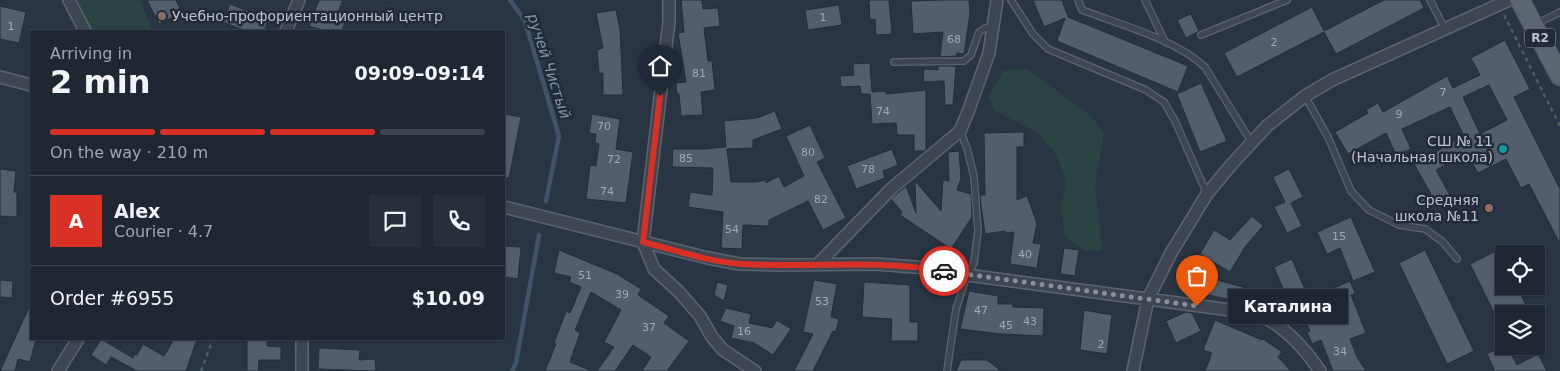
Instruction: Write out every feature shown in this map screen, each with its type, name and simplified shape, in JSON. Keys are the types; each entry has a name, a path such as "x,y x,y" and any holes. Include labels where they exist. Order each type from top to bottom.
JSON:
{"main road":[{"name":"R2","path":"1520,0 1560,76"}],"street":[{"path":"69,0 84,30"},
{"path":"286,30 299,0"},
{"path":"669,0 669,22 643,242 654,269 679,292 700,316 712,337 723,350 755,371"},
{"path":"819,263 892,188 960,131 990,53 997,0"},
{"path":"1133,371 1148,299 1171,253 1207,194 1267,126 1305,96 1332,80 1504,2"},
{"path":"0,77 30,85"},
{"path":"505,207 708,258 740,264 876,264 928,268 1260,316 1282,329 1297,342 1320,371"},
{"path":"58,371 77,340"},
{"path":"302,340 302,371"}],"lane":[{"path":"1011,0 1033,34 1048,50 1146,90 1164,102 1175,121 1207,194"},
{"path":"1078,0 1082,10 1165,42 1194,57 1205,67 1252,142"},
{"path":"1144,0 1165,42"},
{"path":"1201,35 1287,0"},
{"path":"1430,0 1445,29"},
{"path":"1534,25 1560,12"},
{"path":"894,62 964,61 971,55 979,32 985,28 994,28"},
{"path":"1305,96 1328,137 1351,191 1363,204 1369,210 1400,225 1425,229 1444,242 1457,259"},
{"path":"947,371 956,309 967,275 974,263 978,231 974,176 967,148 960,131"}],"path":[{"path":"1504,2 1560,126"},
{"path":"202,371 213,340"}],"green space":[{"path":"75,0 140,0 153,30 90,30"},
{"path":"1026,68 1090,115 1104,133 1095,185 1102,250 1085,252 1065,236 1061,205 1066,182 1056,154 1037,132 995,111 988,97 1003,71"}],"building":[{"path":"147,0 176,0 182,13 159,24"},
{"path":"319,0 343,0 335,19 345,22 342,30 323,30 309,26"},
{"path":"681,0 702,0 703,9 718,8 720,26 704,28 708,61 712,61 715,90 701,92 703,115 681,116 676,83 686,82 678,33 684,32"},
{"path":"869,0 889,0 892,34 876,35 875,19 870,20"},
{"path":"969,0 970,14 964,54 957,53 956,56 940,57 943,32 913,34 911,1"},
{"path":"1033,0 1062,0 1068,17 1188,66 1178,92 1057,41 1065,18 1044,27"},
{"path":"1384,0 1420,0 1424,8 1336,54 1324,32 1237,77 1224,53 1312,7 1324,31"},
{"path":"230,4 269,19 264,30 243,30 223,22"},
{"path":"839,5 842,25 808,30 805,10"},
{"path":"0,6 26,12 19,43 0,39"},
{"path":"616,10 620,29 623,95 603,95 603,73 599,73 597,50 603,48 596,13"},
{"path":"1191,14 1199,31 1186,38 1177,20"},
{"path":"1505,40 1530,89 1514,97 1560,189 1560,244 1529,184 1521,188 1506,159 1478,173 1467,153 1436,170 1451,197 1425,211 1419,201 1431,194 1414,164 1464,136 1450,107 1402,129 1411,149 1396,155 1386,133 1348,154 1335,132 1368,113 1366,110 1378,103 1383,112 1447,76 1453,88 1480,75 1471,58","holes":["1489,85 1507,120 1480,134 1463,97"]},
{"path":"870,63 872,92 886,91 886,94 926,90 926,149 924,151 914,151 914,135 897,135 896,123 872,124 870,94 861,94 860,86 841,87 840,76 854,75 853,64"},
{"path":"938,66 956,66 953,105 945,105 944,81 923,82 924,69 938,70"},
{"path":"1201,83 1227,141 1200,152 1177,94"},
{"path":"775,111 782,129 753,140 753,148 727,149 731,182 757,182 765,180 766,183 779,176 784,187 804,176 786,136 810,125 825,158 817,162 846,218 823,230 808,201 769,220 769,226 743,225 742,249 721,248 723,212 688,207 690,192 712,195 713,168 672,167 673,149 726,147 724,121 757,118"},
{"path":"505,114 521,117 509,178 505,178"},
{"path":"592,114 620,119 616,149 633,152 626,203 586,199 590,165 596,166 599,144 595,143 596,134 589,133"},
{"path":"1024,132 1024,147 1017,147 1017,200 1027,196 1037,223 1033,243 1041,244 1037,268 1010,264 1014,232 1006,233 1005,231 985,234 980,195 985,195 984,133"},
{"path":"892,149 898,165 883,171 885,178 856,189 847,166"},
{"path":"959,151 961,178 957,190 971,194 972,217 951,249 900,215 902,212 891,199 906,186 916,213 915,181 941,211 943,180 949,181 948,152"},
{"path":"0,169 16,171 14,192 17,192 17,217 0,216"},
{"path":"1289,169 1303,197 1291,203 1302,226 1287,233 1274,207 1285,202 1273,177"},
{"path":"1252,216 1263,226 1245,247 1230,272 1200,254 1214,230 1230,240"},
{"path":"1351,217 1375,272 1353,281 1340,248 1327,254 1317,232"},
{"path":"505,246 521,247 518,279 505,277"},
{"path":"1064,248 1079,250 1075,276 1060,274"},
{"path":"559,250 617,274 641,289 638,295 669,316 664,323 689,341 667,371 642,371 651,357 633,345 615,371 597,371 614,347 604,342 621,310 591,292 575,330 580,333 570,362 592,371 545,371 566,311 570,313 581,287 569,282 571,277 554,273"},
{"path":"1425,250 1474,351 1447,364 1399,263"},
{"path":"1495,252 1495,295 1521,295 1526,305 1495,305 1495,315 1470,264"},
{"path":"1292,259 1309,299 1350,281 1355,293 1351,295 1366,333 1350,339 1357,357 1366,371 1333,371 1321,340 1312,344 1307,332 1310,331 1300,307 1292,310 1274,267"},
{"path":"1199,275 1268,294 1265,307 1194,292"},
{"path":"0,280 13,281 12,298 0,297"},
{"path":"814,280 837,284 831,317 839,319 836,331 833,331 813,371 794,371 813,334 803,332"},
{"path":"717,282 728,285 724,301 714,295"},
{"path":"864,282 910,285 910,322 918,322 918,341 891,341 892,319 862,317"},
{"path":"969,291 998,296 998,304 1013,304 1013,307 1044,308 1043,336 1001,334 960,329"},
{"path":"30,305 30,340 36,340 30,362 18,359 15,371 0,371"},
{"path":"726,308 751,314 749,323 772,328 777,320 791,329 773,355 754,343 731,338 734,326 720,321"},
{"path":"1084,310 1112,315 1107,354 1080,350"},
{"path":"1186,312 1192,313 1201,331 1176,343 1166,321"},
{"path":"1215,320 1263,339 1282,352 1278,357 1291,371 1205,371 1212,353 1203,350"},
{"path":"100,340 133,358 135,354 137,355 143,344 164,356 173,340 197,340 186,371 137,371 111,357 106,365 91,355"},
{"path":"247,340 267,340 267,346 281,347 281,360 259,360 258,371 247,371"},
{"path":"319,348 360,350 359,360 375,359 376,371 318,369"},
{"path":"1495,350 1495,355 1512,355 1517,365 1539,355 1547,371 1495,371 1487,354"},
{"path":"961,360 987,360 1001,371 956,371"}],"waterway":[{"name":"ручей Чистый","path":"510,0 525,21 559,136 546,201"},
{"name":"ручей Чистый","path":"512,371 516,363 539,235"}],"way so far":[{"path":"944,271 1197,306"}],"place":[{"name":"Учебно-профориентационный центр","path":"162,16"},
{"name":"СШ № 11 (Начальная школа)","path":"1503,149"},
{"name":"Средняя школа №11","path":"1489,208"},
{"name":"Каталина","path":"1197,306"}],"route":[{"path":"660,96 643,242 740,264 876,264 944,271"}]}
